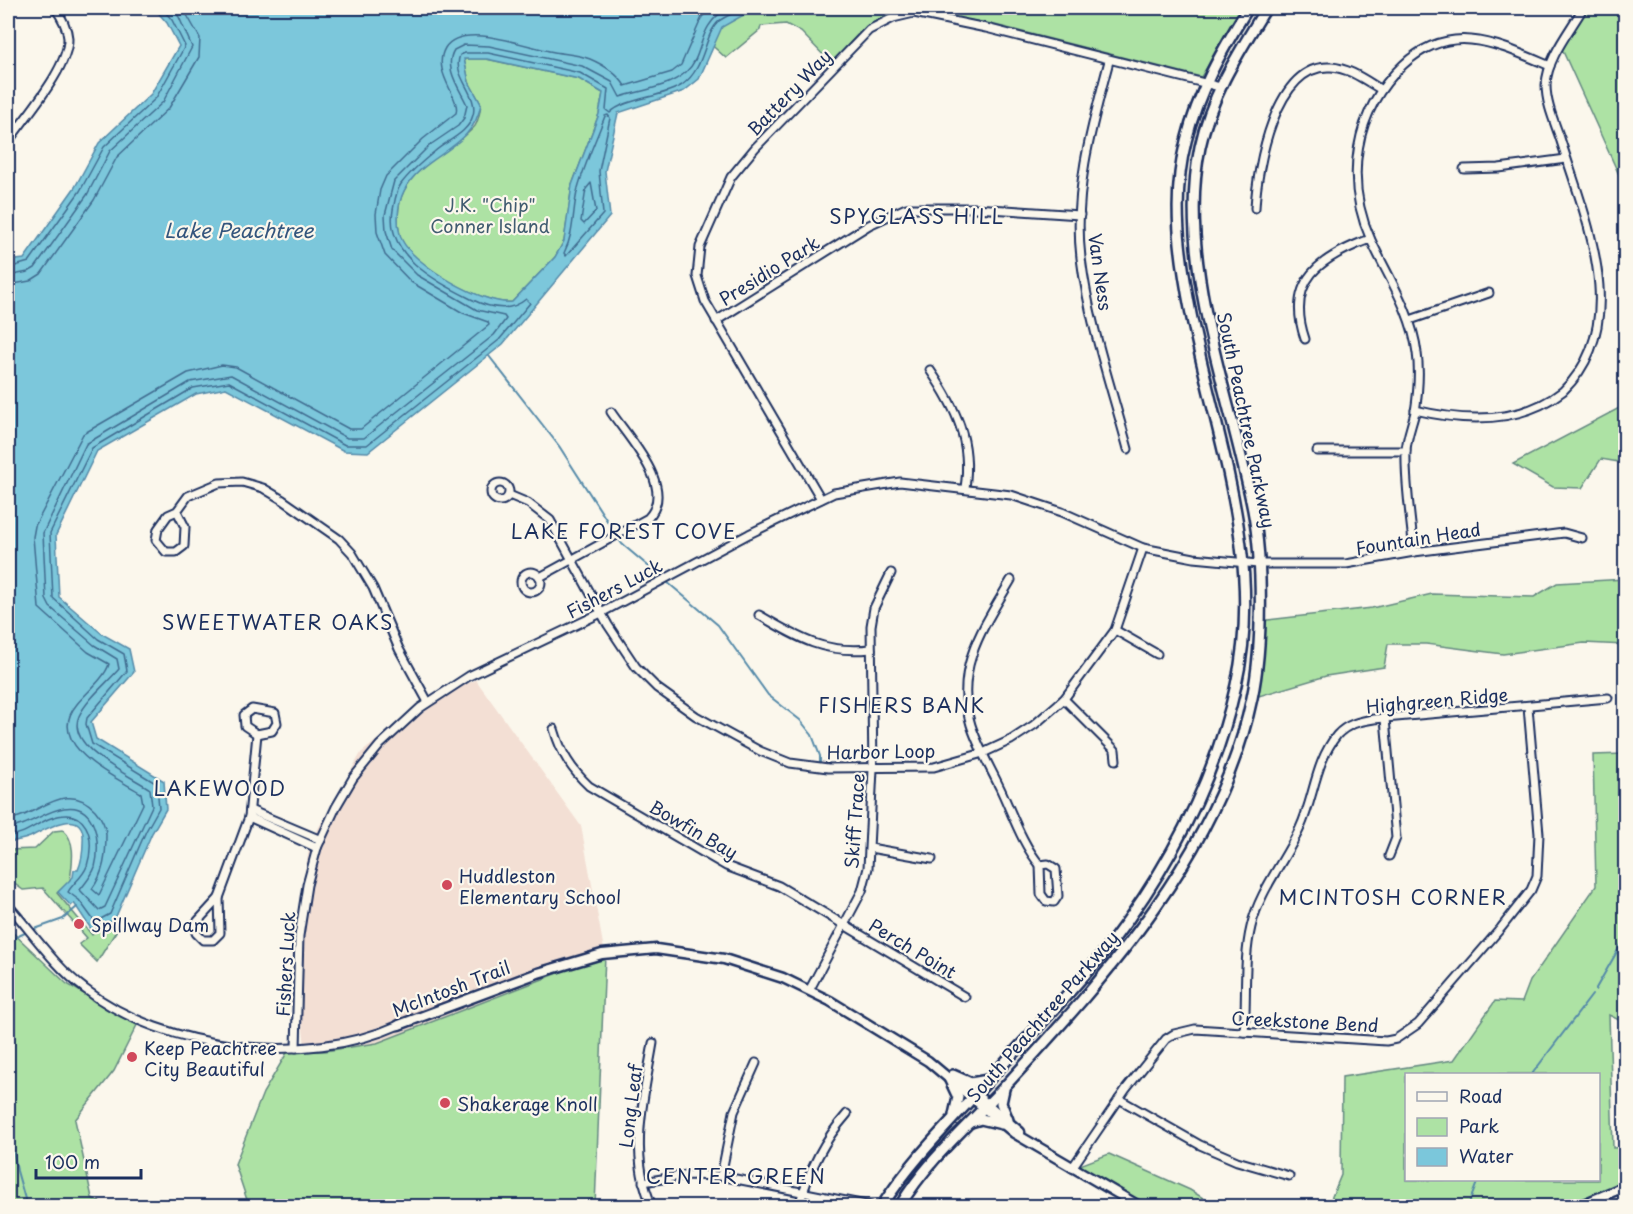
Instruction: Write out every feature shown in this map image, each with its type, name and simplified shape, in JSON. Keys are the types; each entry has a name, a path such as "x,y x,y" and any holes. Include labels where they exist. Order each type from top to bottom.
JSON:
{"main road":[{"name":"South Peachtree Parkway","path":"882,1206 920,1152 990,1079 1110,945 1182,835 1203,790 1227,723 1237,681 1247,590 1238,521 1202,368 1178,238 1180,176 1185,143 1205,83 1248,8"},
{"name":"South Peachtree Parkway","path":"900,1206 920,1176 1005,1086 1128,945 1179,869 1216,803 1252,698 1259,636 1258,564 1254,513 1198,272 1193,203 1200,147 1220,87 1266,8"},
{"path":"951,1077 971,1083 990,1079"},
{"path":"951,1077 958,1097 953,1118"},
{"path":"971,1122 992,1120 1005,1122 1001,1104 1005,1086"}],"street":[{"path":"8,142 61,66 68,38 62,18 55,8"},
{"path":"1415,411 1462,418 1536,409 1565,389 1579,375 1593,355 1604,324 1607,299 1606,276 1602,257 1566,159 1547,96 1550,66 1583,8"},
{"name":"Battery Way","path":"821,499 716,321 700,288 698,261 700,247 727,183 755,148 873,27 893,18 914,13 986,28 1109,61 1220,87"},
{"path":"1414,552 1406,451 1419,384 1418,355 1410,320 1371,239 1359,203 1356,157 1360,132 1380,89 1413,58 1433,46 1455,39 1475,39 1503,45 1550,66"},
{"name":"Van Ness","path":"1109,61 1088,139 1080,215 1081,257 1094,326 1128,449"},
{"path":"1255,208 1256,180 1263,153 1287,92 1295,81 1316,69 1329,66 1341,68 1380,89"},
{"path":"1464,169 1499,168 1566,159"},
{"name":"Presidio Park","path":"716,321 869,225 906,207 975,208 1080,215"},
{"path":"1305,339 1298,301 1308,277 1330,256 1371,239"},
{"path":"1410,320 1489,292"},
{"path":"930,370 951,403 964,431 968,466 965,488"},
{"path":"540,577 654,512 659,494 657,483 611,412"},
{"path":"1317,451 1406,451"},
{"path":"177,511 185,527 184,546 176,552 166,552 156,540 158,529 168,515 177,511 188,496 219,483 242,482 263,488 339,539 363,569 399,649 428,702"},
{"name":"Fishers Luck","path":"296,1048 299,936 307,885 317,848 336,807 369,758 428,702 469,676 601,613 834,493 900,482 1011,495 1040,504 1143,548 1194,558 1258,564"},
{"name":"Harbor Loop","path":"509,495 528,503 550,520 601,613 636,667 672,701 760,752 790,763 825,768 934,767 983,753 1011,740 1050,713 1064,699 1115,630 1143,548"},
{"name":"Fountain Head","path":"1258,564 1346,564 1414,552 1564,533 1581,538"},
{"name":"Skiff Trace","path":"810,989 846,926 862,891 870,848 873,769 871,649 874,608 891,573"},
{"path":"1011,580 977,637 968,665 965,703 983,753 1027,846 1040,865 1043,899 1054,902 1058,896 1056,869 1048,864 1040,865"},
{"path":"759,615 807,643 839,650 871,649"},
{"path":"1115,630 1157,654"},
{"name":"Highgreen Ridge","path":"1244,1032 1251,927 1257,908 1301,827 1329,746 1339,732 1356,722 1608,698"},
{"path":"1064,699 1115,750 1116,760"},
{"name":"Creekstone Bend","path":"1072,1168 1151,1056 1174,1034 1196,1029 1386,1041 1396,1039 1418,1024 1502,928 1531,890 1537,876 1539,834 1528,707"},
{"path":"261,708 275,713 276,727 268,733 257,734 245,726 243,718 245,713 261,708"},
{"path":"1385,719 1396,838 1389,856"},
{"name":"Bowfin Bay","path":"554,729 560,749 574,771 589,786 706,855 743,874 779,886 846,926"},
{"path":"219,898 196,923 196,933 203,940 213,940 219,933 219,898 250,814 257,734"},
{"path":"250,814 321,840"},
{"path":"250,814 317,848"},
{"path":"870,848 932,859"},
{"name":"McIntosh Trail","path":"8,905 87,991 141,1022 195,1039 296,1048 336,1044 399,1025 554,967 587,957 636,949 675,950 724,959 810,989 951,1077 1039,1147 1139,1206"},
{"name":"Perch Point","path":"846,926 965,997"},
{"name":"Long Leaf","path":"652,1206 643,1182 638,1151 654,1043"},
{"path":"722,1176 734,1112 756,1063"},
{"path":"1119,1100 1200,1145 1237,1161 1289,1176"},
{"path":"799,1206 811,1170 835,1128 847,1114"},
{"path":"643,1182 687,1175 722,1176 802,1194 871,1206"},
{"path":"1579,1206 1626,1186"},
{"path":"818,1196 842,1206"}],"shaded area":[{"name":"Huddleston Elementary School","path":"476,680 581,826 605,955 362,1049 306,1052 292,950 310,843 361,753 424,702"}],"green space":[{"path":"746,8 1243,8 1201,77 987,23 903,9 877,20 860,32 831,63 801,32 786,24 761,26 760,30 726,58 705,39"},
{"path":"1583,8 1625,8 1625,188 1561,47"},
{"name":"J.K. \"Chip\" Conner Island","path":"464,59 486,59 579,79 603,93 599,114 572,185 564,241 555,257 512,302 485,298 435,272 409,251 402,241 399,229 400,203 410,181 427,164 467,134 477,121 481,104 469,82"},
{"path":"1625,405 1625,463 1601,459 1582,488 1553,487 1513,464"},
{"path":"1625,579 1625,645 1584,643 1503,654 1426,644 1388,644 1384,667 1326,676 1252,698 1259,621 1372,608 1432,594 1534,597 1557,583"},
{"path":"1625,754 1625,1023 1609,1015 1613,1148 1625,1147 1625,1187 1580,1206 1328,1206 1341,1175 1342,1077 1454,1060 1495,1001 1522,1002 1530,981 1596,886 1593,755"},
{"path":"63,830 72,847 72,868 70,881 57,893 92,935 106,923 120,925 97,962 79,944 87,938 43,888 23,890 8,879 8,850 35,849 54,831"},
{"path":"8,928 67,984 137,1025 114,1071 75,1120 92,1198 107,1206 8,1206"},
{"path":"605,955 595,1206 249,1206 235,1164 263,1093 288,1051 325,1051 377,1043"},
{"path":"1109,1154 1190,1190 1216,1206 1144,1206 1072,1168"}],"water":[{"name":"Lake Peachtree","path":"154,8 756,8 722,27 699,79 684,91 618,113 605,171 610,216 503,344 368,452 344,451 226,388 196,394 97,451 56,535 59,597 102,634 129,649 134,672 91,722 96,739 164,781 166,809 152,833 114,921 105,922 93,932 74,903 71,906 58,892 73,877 74,870 78,870 83,842 82,831 78,824 64,822 27,838 8,842 8,261 24,259 75,187 99,143 151,94 179,46 167,23","holes":["464,59 487,59 579,79 603,93 599,114 572,185 564,241 555,257 512,302 485,298 435,272 409,250 402,240 399,228 400,203 412,178 458,142 476,120 481,104 469,82"]}],"waterway":[{"path":"489,356 559,446 622,544 718,625 768,695 800,720 812,735 820,756 820,765"},
{"path":"32,930 63,919 77,907"},
{"path":"8,941 27,932"},
{"path":"1595,990 1626,936"},
{"path":"1533,1073 1592,995"},
{"path":"8,1120 17,1171 27,1206"},
{"path":"1468,1206 1478,1181"}],"place":[{"name":"Huddleston Elementary School","path":"447,885"},
{"name":"Spillway Dam","path":"79,924"},
{"name":"Keep Peachtree City Beautiful","path":"132,1057"},
{"name":"Shakerage Knoll","path":"445,1103"}],"district":[{"name":"SPYGLASS HILL","path":"917,216"},
{"name":"LAKE FOREST COVE","path":"624,531"},
{"name":"SWEETWATER OAKS","path":"278,622"},
{"name":"FISHERS BANK","path":"902,705"},
{"name":"LAKEWOOD","path":"220,788"},
{"name":"MCINTOSH CORNER","path":"1393,897"},
{"name":"CENTER GREEN","path":"736,1176"}]}
